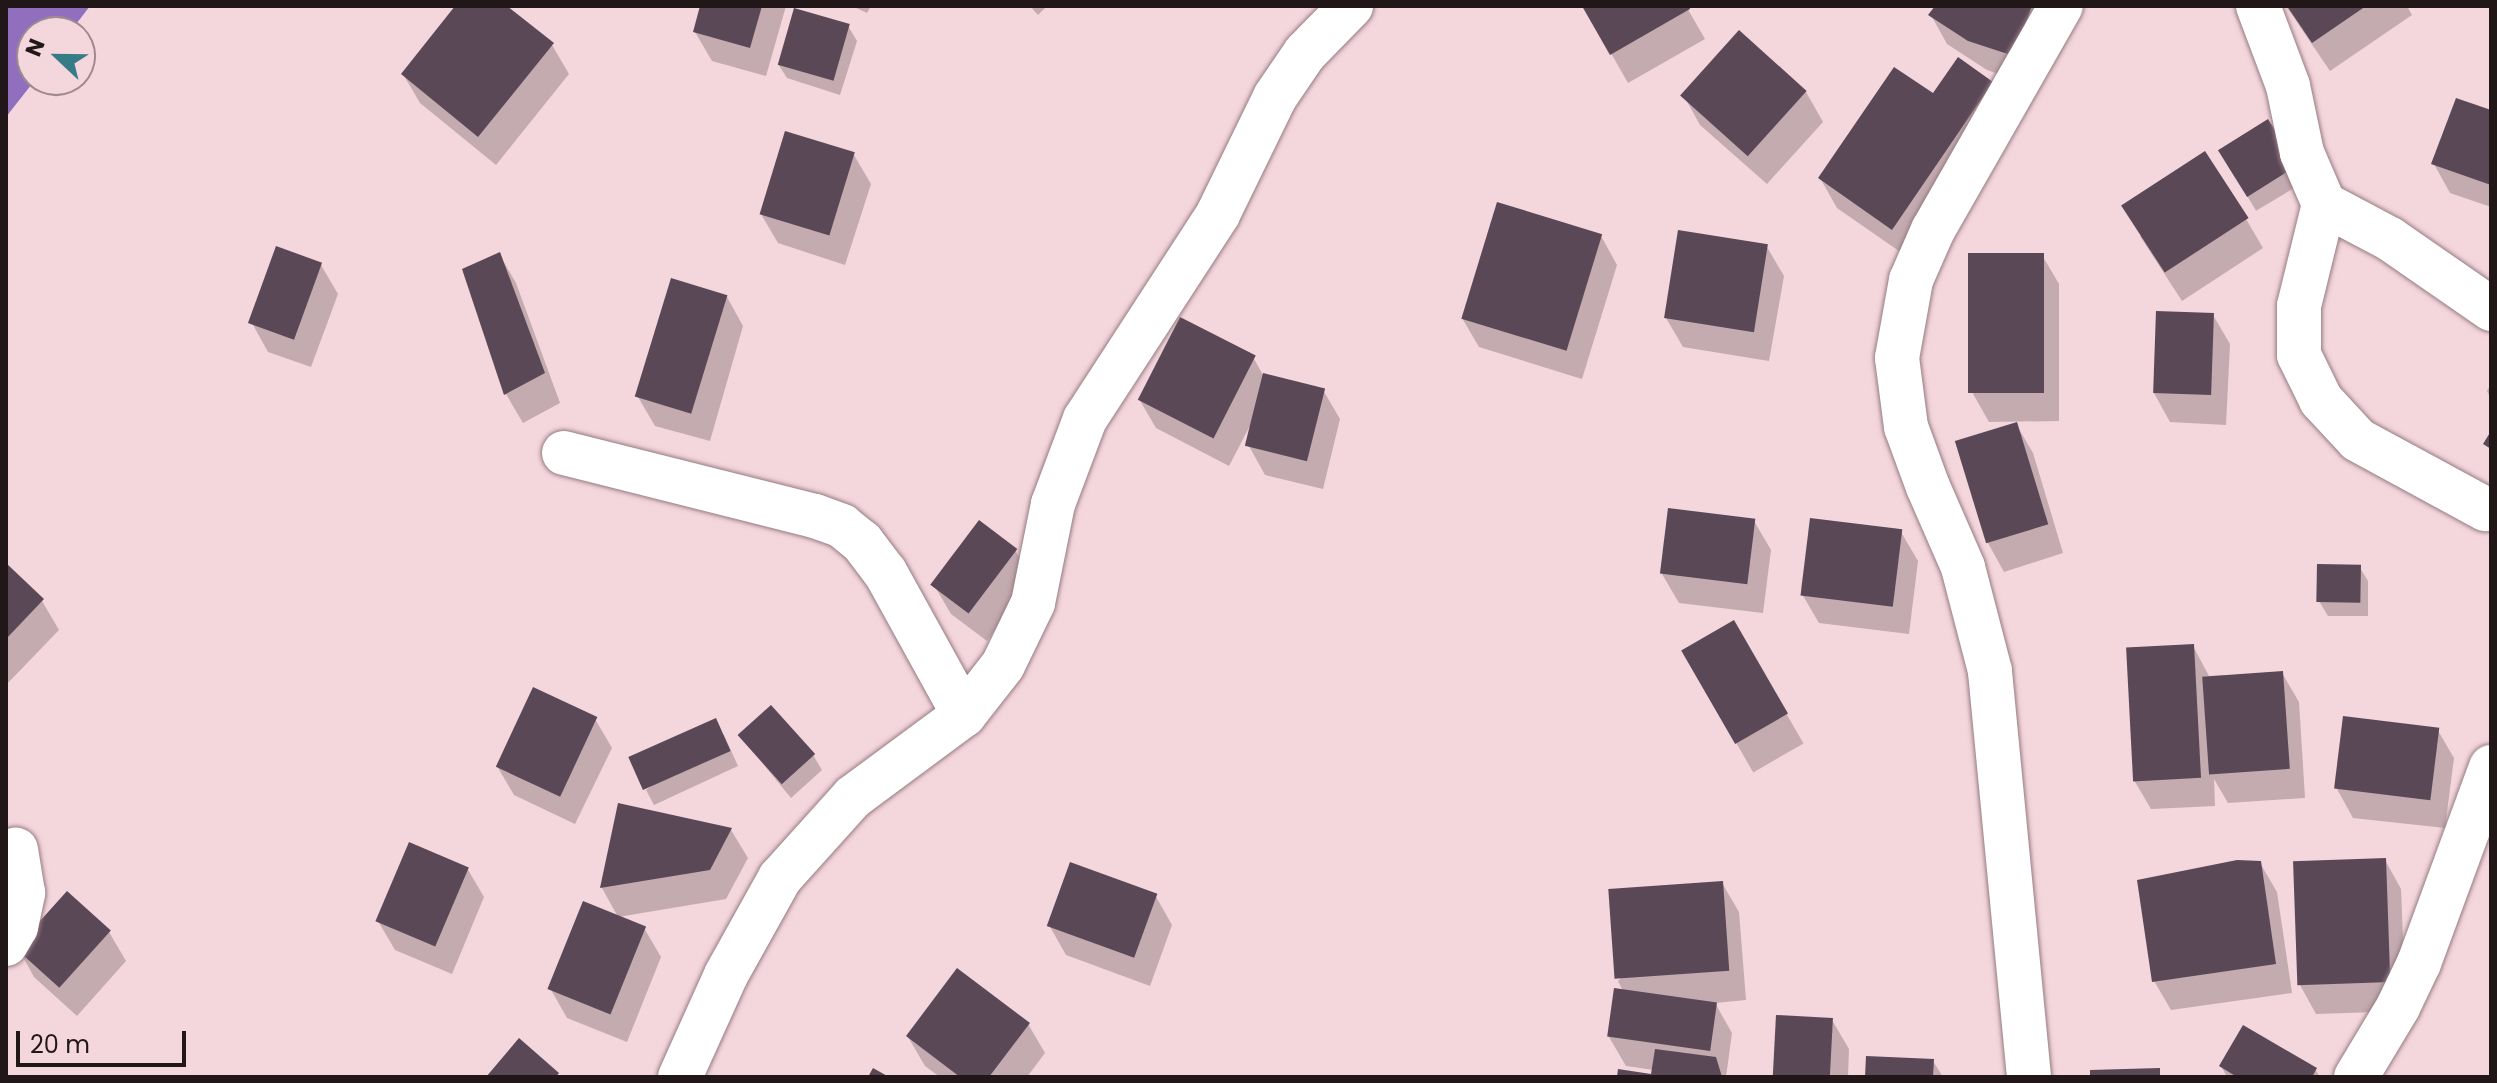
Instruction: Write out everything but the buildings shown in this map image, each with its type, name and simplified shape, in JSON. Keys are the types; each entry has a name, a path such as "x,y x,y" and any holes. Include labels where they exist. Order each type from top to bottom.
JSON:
{"street":[{"path":"680,1077 726,975 780,878 853,797 964,715 1003,665 1033,603 1053,504 1085,419 1218,214 1275,97 1305,53 1351,6"},
{"path":"2029,1077 1990,671 1963,567 1906,427 1897,358 1911,280 1933,230 2061,6"},
{"path":"2258,6 2288,86 2302,153 2324,204 2299,306 2299,355 2321,400 2358,440 2485,509"},
{"path":"2324,204 2390,239 2491,309"},
{"path":"564,453 815,516 842,526 862,542 885,572 964,715"},
{"path":"2356,1077 2398,1007 2419,963 2491,767"},
{"path":"6,944 16,927 23,893 16,850"}],"shaded area":[{"path":"6,6 90,6 82,16 16,16 16,96 22,96 6,117"}]}
